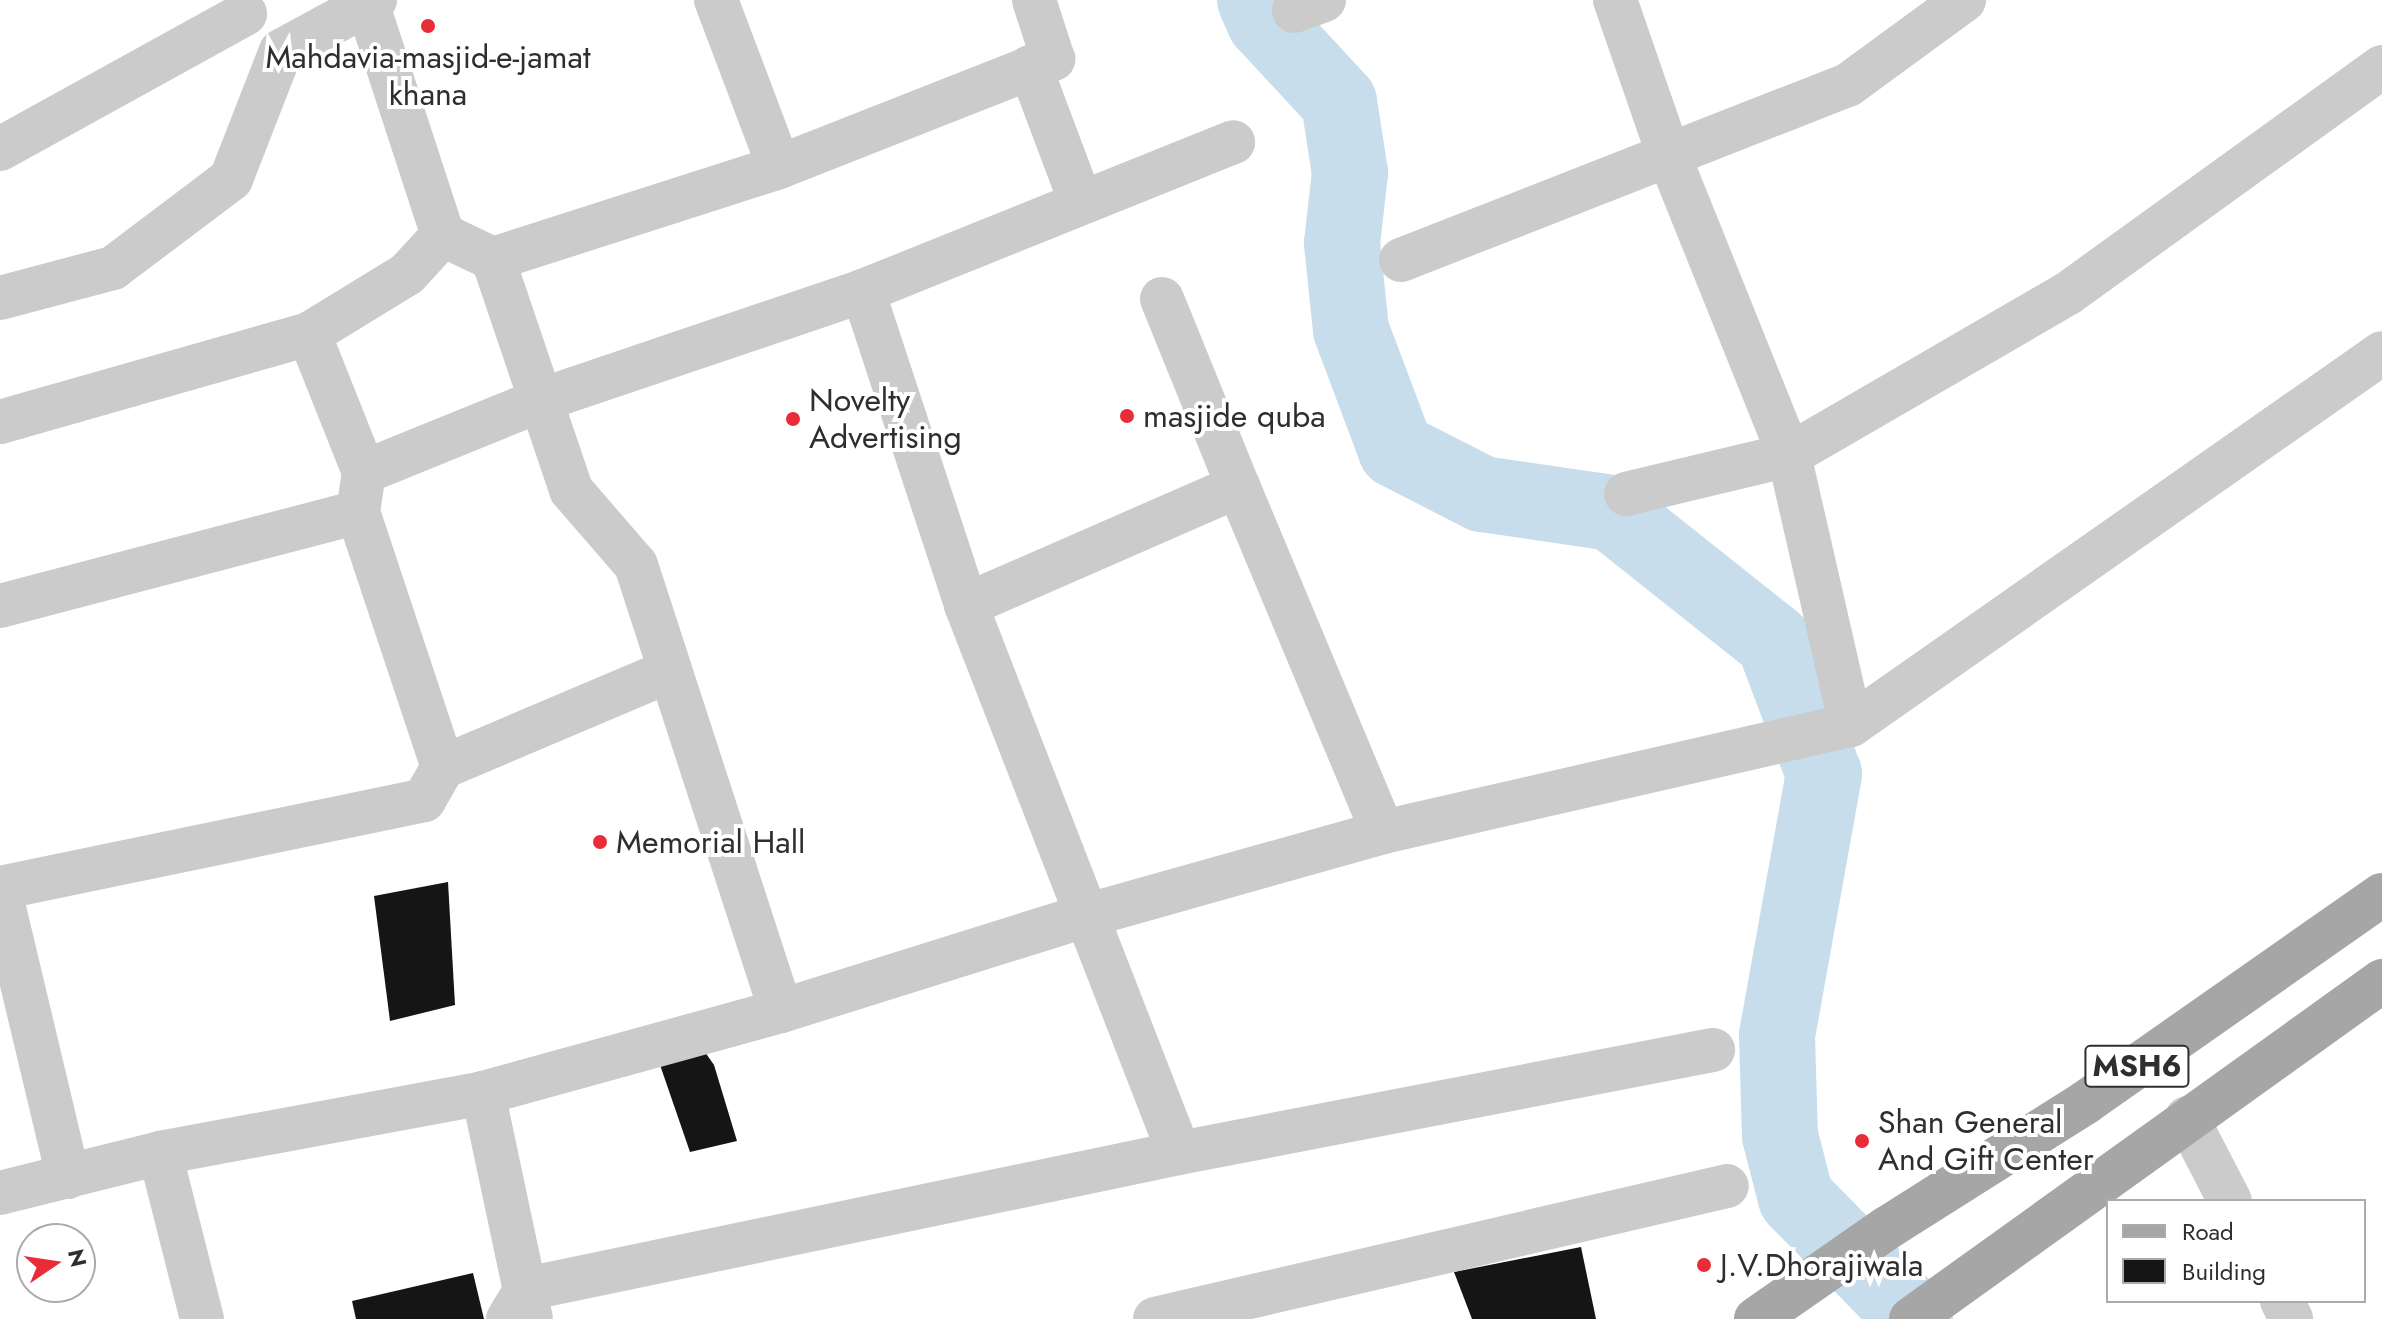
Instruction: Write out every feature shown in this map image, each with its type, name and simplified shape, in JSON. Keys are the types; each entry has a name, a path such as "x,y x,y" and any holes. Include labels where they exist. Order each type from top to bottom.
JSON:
{"main road":[{"name":"MSH6","path":"1756,1319 1887,1228 2086,1102 2382,895"},
{"name":"MSH6","path":"1927,1308 2187,1118 2382,981"}],"street":[{"path":"716,0 779,167"},
{"path":"0,298 113,268 231,179 281,51 370,1 443,235 493,259 779,167 1053,59 1034,0"},
{"path":"1615,0 1669,156 1789,455 1837,728"},
{"path":"1401,260 1848,85 1964,0"},
{"path":"0,149 245,14"},
{"path":"1030,67 1081,203"},
{"path":"1626,494 1789,455 2067,294 2382,67"},
{"path":"0,606 361,492 541,400 863,291 1233,142"},
{"path":"0,422 309,334 407,274 443,235"},
{"path":"493,259 571,490 636,565 781,1011"},
{"path":"863,291 966,605 1179,1153"},
{"path":"1162,299 1383,832"},
{"path":"309,334 361,492 443,767"},
{"path":"0,1193 160,1153 483,1093 781,1011 1085,916 1383,832 1837,728 2382,353"},
{"path":"966,605 1238,486"},
{"path":"68,1177 0,890 424,800 443,767 669,671"},
{"path":"483,1093 522,1309 1179,1153 1713,1050"},
{"path":"2187,1118 2229,1199"},
{"path":"160,1153 202,1319"},
{"path":"1155,1319 1727,1186"}],"building":[{"path":"448,882 455,1005 390,1021 374,896"},
{"path":"698,1042 714,1065 737,1141 690,1152 659,1062"},
{"path":"1581,1247 1596,1319 1472,1319 1454,1272"},
{"path":"473,1273 484,1319 356,1319 352,1301"}],"waterway":[{"path":"1255,0 1265,22 1339,102 1350,173 1342,243 1351,330 1396,450 1482,494 1612,513 1774,642 1824,774 1777,1036 1780,1136 1796,1198 1915,1319"}],"place":[{"name":"Mahdavia-masjid-e-jamat khana","path":"428,26"},
{"name":"masjide quba","path":"1127,416"},
{"name":"Novelty Advertising","path":"793,419"},
{"name":"Memorial Hall","path":"600,842"},
{"name":"Shan General And Gift Center","path":"1862,1141"},
{"name":"J.V.Dhorajiwala","path":"1704,1265"}]}
